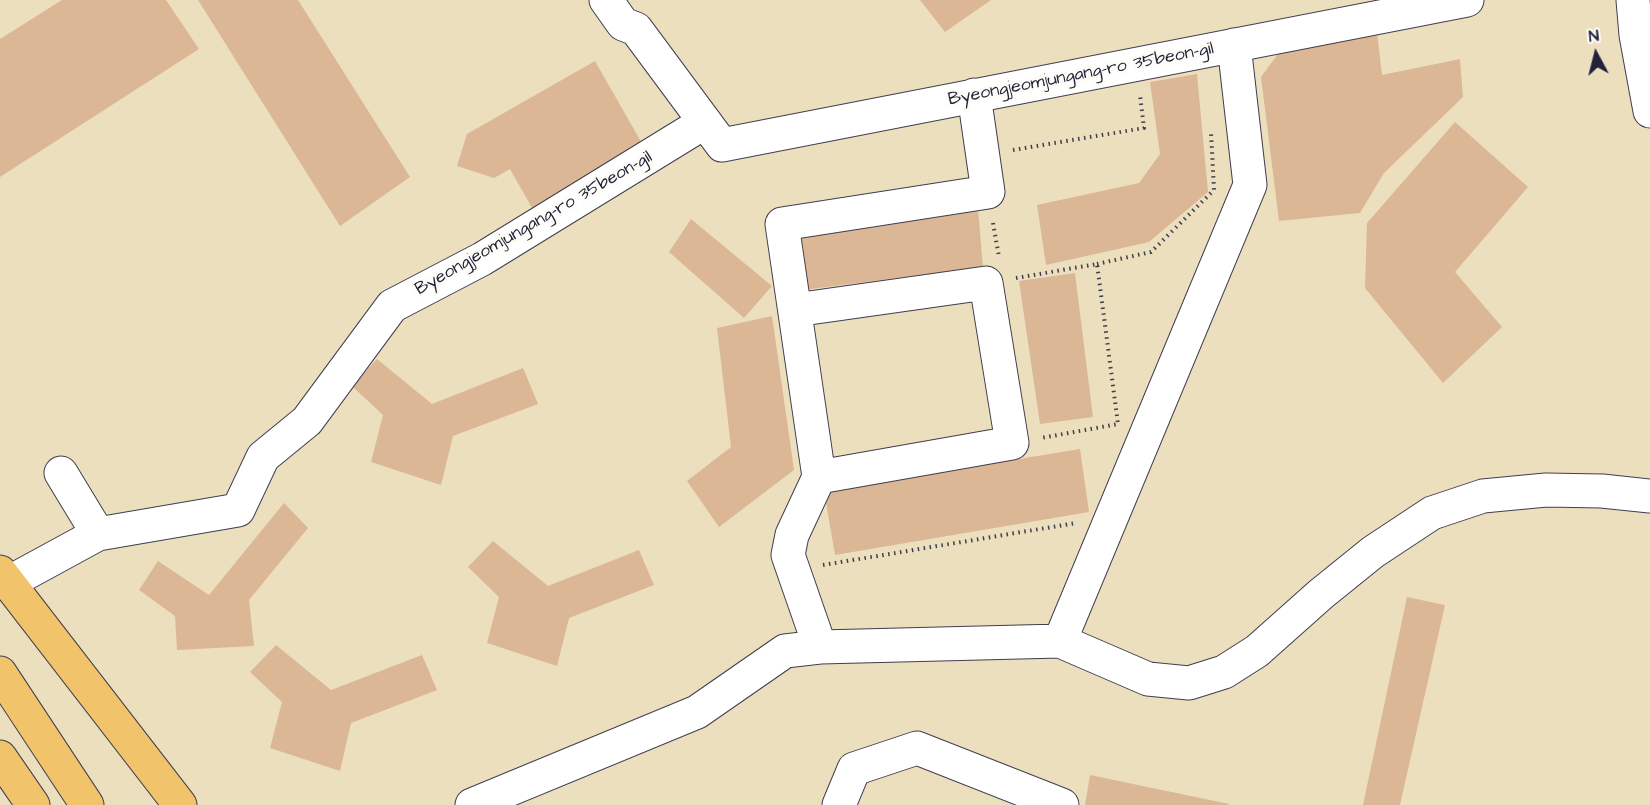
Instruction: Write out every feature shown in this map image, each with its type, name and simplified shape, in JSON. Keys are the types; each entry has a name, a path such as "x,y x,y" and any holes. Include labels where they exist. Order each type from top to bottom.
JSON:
{"main road":[{"path":"4,578 180,805"},
{"path":"0,673 87,805"},
{"path":"0,757 33,805"}],"street":[{"name":"Byeongjeomjungang-ro 35beon-gil","path":"606,0 623,24 636,29 722,145 1467,0"},
{"path":"1634,0 1636,35 1650,111"},
{"path":"1060,641 1250,185 1234,45"},
{"path":"820,647 788,555 792,535 819,477 782,224 988,192 974,96"},
{"name":"Byeongjeomjungang-ro 35beon-gil","path":"4,578 98,534 238,510 263,457 307,421 392,306 482,259 705,122"},
{"path":"795,310 986,283 1012,443 819,477"},
{"path":"61,473 98,534"},
{"path":"472,805 506,798 698,712 785,651 820,647 1060,641 1148,679 1189,683 1224,672 1257,651 1321,594 1373,552 1432,513 1483,496 1546,490 1602,491 1650,496"},
{"path":"839,805 854,770 917,748 1062,805"}],"path":[{"path":"1011,150 1144,128 1139,92"},
{"path":"986,283 1097,264 1150,252 1214,190 1210,123"},
{"path":"986,283 1000,262 988,192"},
{"path":"1097,264 1118,424 1113,435"},
{"path":"1012,443 1118,424"},
{"path":"820,566 1085,521"}],"building":[{"path":"62,0 166,0 199,49 0,177 0,39"},
{"path":"198,0 298,0 410,177 340,226"},
{"path":"920,0 991,0 945,32"},
{"path":"1377,32 1382,75 1460,59 1463,97 1384,173 1360,213 1279,221 1261,77 1281,50"},
{"path":"595,61 643,145 532,208 510,169 494,178 457,166 467,134"},
{"path":"1197,74 1208,192 1149,242 1046,265 1037,205 1139,183 1160,154 1150,82"},
{"path":"1455,122 1528,187 1455,272 1502,327 1443,383 1365,288 1367,223"},
{"path":"978,209 983,267 803,290 795,231"},
{"path":"691,219 772,286 744,318 669,252"},
{"path":"1075,273 1093,417 1040,424 1019,281"},
{"path":"772,316 794,470 719,527 687,481 731,447 717,328"},
{"path":"377,359 432,404 523,368 538,404 453,436 441,485 371,462 383,415 352,386"},
{"path":"1080,449 1089,512 835,555 824,491"},
{"path":"284,503 308,528 249,600 254,646 177,650 175,616 139,590 158,561 209,595"},
{"path":"493,541 548,586 639,550 654,585 569,618 557,666 487,643 499,597 468,567"},
{"path":"1407,597 1445,605 1400,805 1363,805"},
{"path":"276,645 331,690 422,655 437,690 351,723 340,771 270,748 282,702 250,672"},
{"path":"1090,775 1229,804 1229,805 1085,805"}]}
